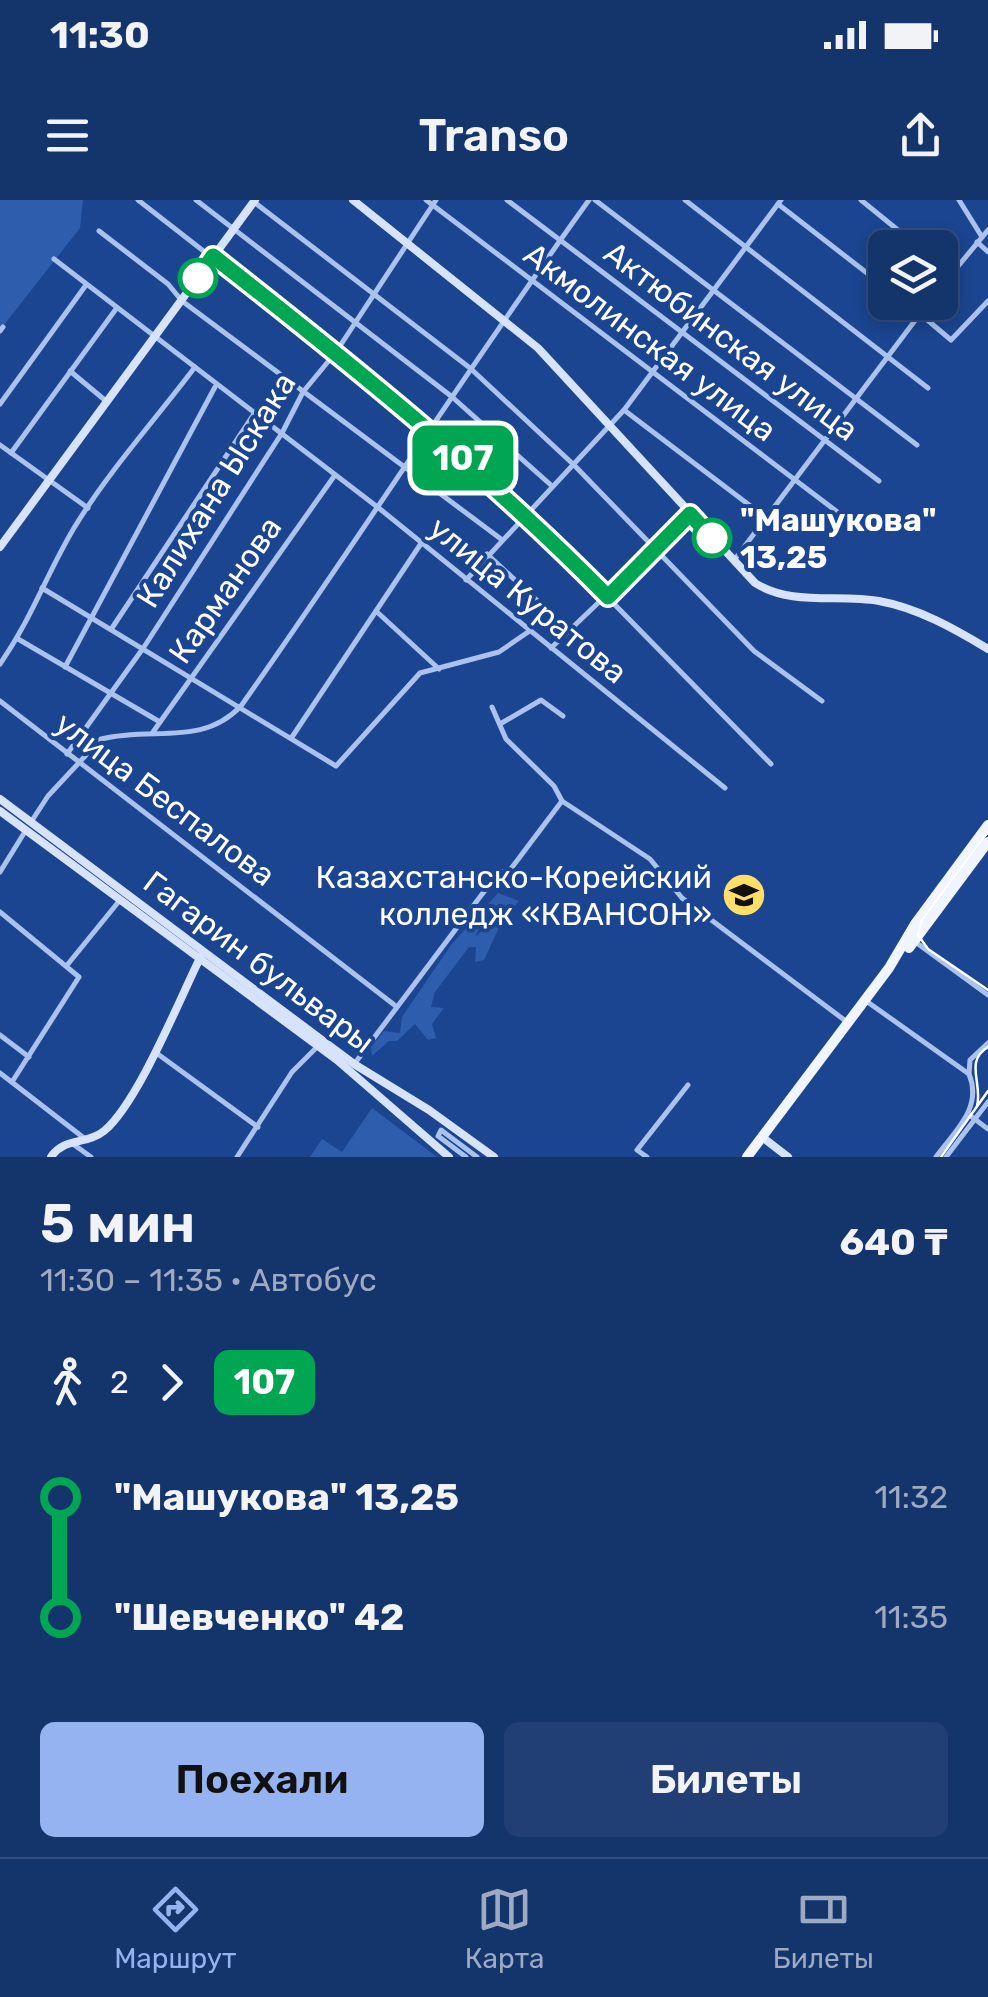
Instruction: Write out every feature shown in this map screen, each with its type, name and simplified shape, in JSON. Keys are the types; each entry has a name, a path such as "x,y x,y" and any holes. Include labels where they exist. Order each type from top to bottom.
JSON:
{"main road":[{"path":"0,547 235,230 253,200"},
{"path":"353,200 538,348 733,561 773,594 879,601 928,616 988,650"},
{"name":"Гагарин бульвары","path":"0,799 120,900 201,955 209,966 317,1047 422,1106 494,1157"},
{"name":"Гагарин бульвары","path":"0,811 29,826 352,1068 450,1157"},
{"path":"850,1024 869,1003 988,826"},
{"path":"750,1157 988,842"},
{"path":"51,1157 58,1146 105,1130 155,1052 201,955"},
{"path":"189,982 209,966"},
{"path":"407,1118 422,1106"},
{"path":"764,1139 788,1157"}],"street":[{"path":"138,200 432,429 524,512 771,764"},
{"path":"196,200 451,396 552,486"},
{"path":"253,200 470,368 574,465 754,652 822,700"},
{"name":"Акмолинская улица","path":"426,200 848,520"},
{"name":"Актюбинская улица","path":"508,200 879,481"},
{"path":"0,872 77,762 101,739 153,732 204,732 224,724 241,706 408,467 502,319 592,200 916,446"},
{"path":"685,200 928,388"},
{"path":"860,200 898,230"},
{"path":"959,200 988,252"},
{"path":"466,580 524,512 610,427 779,202 868,273"},
{"name":"Калихана Ыскака","path":"67,754 144,647 282,434 303,392 336,352 434,203"},
{"path":"958,265 988,230"},
{"path":"98,231 168,284 182,300 501,538"},
{"name":"улица Куратова","path":"54,259 215,386 380,508 725,788"},
{"path":"0,404 86,285"},
{"path":"927,320 951,340 988,301"},
{"path":"10,452 116,310"},
{"path":"733,561 916,320"},
{"path":"0,664 39,603 42,588 88,508 195,367"},
{"path":"70,371 107,402"},
{"path":"65,667 89,615 215,386"},
{"path":"624,410 766,518"},
{"path":"112,628 255,413"},
{"path":"0,446 88,508"},
{"name":"Карманова","path":"153,732 335,475"},
{"path":"551,648 690,514"},
{"path":"292,737 420,544"},
{"path":"487,554 557,619"},
{"path":"42,588 336,766 413,680 439,668 499,652 531,630"},
{"path":"376,611 439,668"},
{"path":"18,639 160,722"},
{"path":"500,724 532,701 541,700 563,716"},
{"name":"улица Беспалова","path":"0,701 397,1007"},
{"path":"492,707 506,740 554,786 562,801 650,860 682,898 850,1024"},
{"path":"352,1068 498,873 510,870 562,801"},
{"path":"68,964 120,900"},
{"path":"0,912 68,964 79,977 12,1082"},
{"path":"912,939 988,996"},
{"path":"869,1003 969,1074"},
{"path":"0,1035 29,1058"},
{"path":"941,1156 975,1100 969,1074 974,1054 988,1043"},
{"path":"237,1157 292,1072 317,1047"},
{"path":"155,1052 258,1127"},
{"path":"0,1073 84,1138"},
{"path":"647,1157 637,1150 688,1085"},
{"path":"941,1156 988,1102"},
{"path":"968,1114 988,1129"},
{"path":"466,1157 438,1136 441,1130 477,1157"},
{"path":"71,1142 91,1157"}],"shaded area":[{"path":"0,200 83,200 80,228 0,330"},
{"path":"498,893 519,901 511,910 497,915 488,910 475,937 495,920 502,921 484,960 475,962 476,947 469,947 435,992 431,1007 444,1008 432,1024 436,1038 428,1040 415,1024 372,1056 371,1047 384,1031 400,1033 402,1017 451,945"},
{"path":"372,1108 437,1157 310,1157 322,1139 342,1152"}],"tram line":[{"path":"988,832 922,920 918,935 928,949 988,990"},
{"path":"977,1106 977,1059 988,1047"},
{"path":"941,1157 988,1091"}],"bus line":[{"name":"107","path":"198,278 213,256 432,429 524,512 608,597 690,514 712,538"}],"place":[{"name":"\"Машукова\" 13,25","path":"712,538"},
{"name":"Казахстанско-Корейский колледж «КВАНСОН»","path":"744,895"}]}
